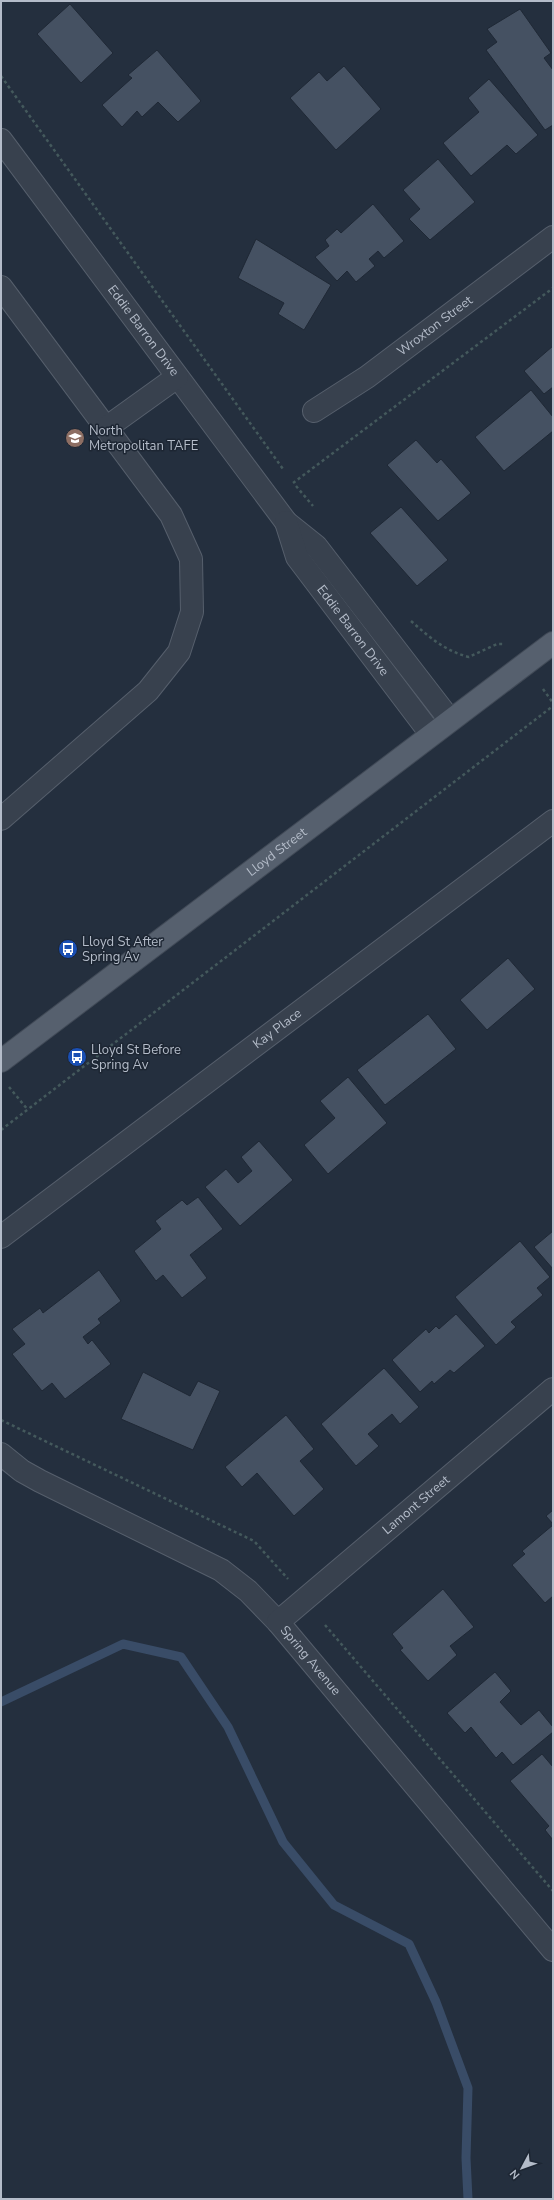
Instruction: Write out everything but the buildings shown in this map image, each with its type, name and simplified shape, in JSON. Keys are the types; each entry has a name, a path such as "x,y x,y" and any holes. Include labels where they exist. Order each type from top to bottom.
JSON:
{"main road":[{"name":"Lloyd Street","path":"1,1060 553,643"}],"street":[{"name":"Eddie Barron Drive","path":"1,140 286,522 316,546 450,720"},
{"name":"Wroxton Street","path":"314,411 367,377 553,237"},
{"path":"1,287 171,515 191,559 192,612 179,652 148,691 1,819"},
{"path":"106,428 177,377"},
{"name":"Eddie Barron Drive","path":"286,522 297,557 431,734"},
{"name":"Kay Place","path":"1,1237 553,820"},
{"name":"Lamont Street","path":"278,1622 553,1389"},
{"name":"Spring Avenue","path":"1,1454 22,1471 40,1481 221,1570 248,1591 278,1622 553,1950"}],"path":[{"path":"1,76 284,470"},
{"path":"293,483 553,288"},
{"path":"289,476 293,483 316,510"},
{"path":"408,619 433,641 455,654 469,658 497,644 504,644"},
{"path":"1,1130 553,704 543,689"},
{"path":"6,1083 28,1110"},
{"path":"1,1420 254,1541 289,1580"},
{"path":"325,1625 553,1891"}],"waterway":[{"path":"1,1702 123,1644 181,1657 228,1727 283,1842 334,1905 409,1944 436,2002 468,2088 466,2158 468,2199"}],"place":[{"name":"North Metropolitan TAFE","path":"75,438"},
{"name":"Lloyd St After Spring Av","path":"68,949"},
{"name":"Lloyd St Before Spring Av","path":"77,1057"}]}
